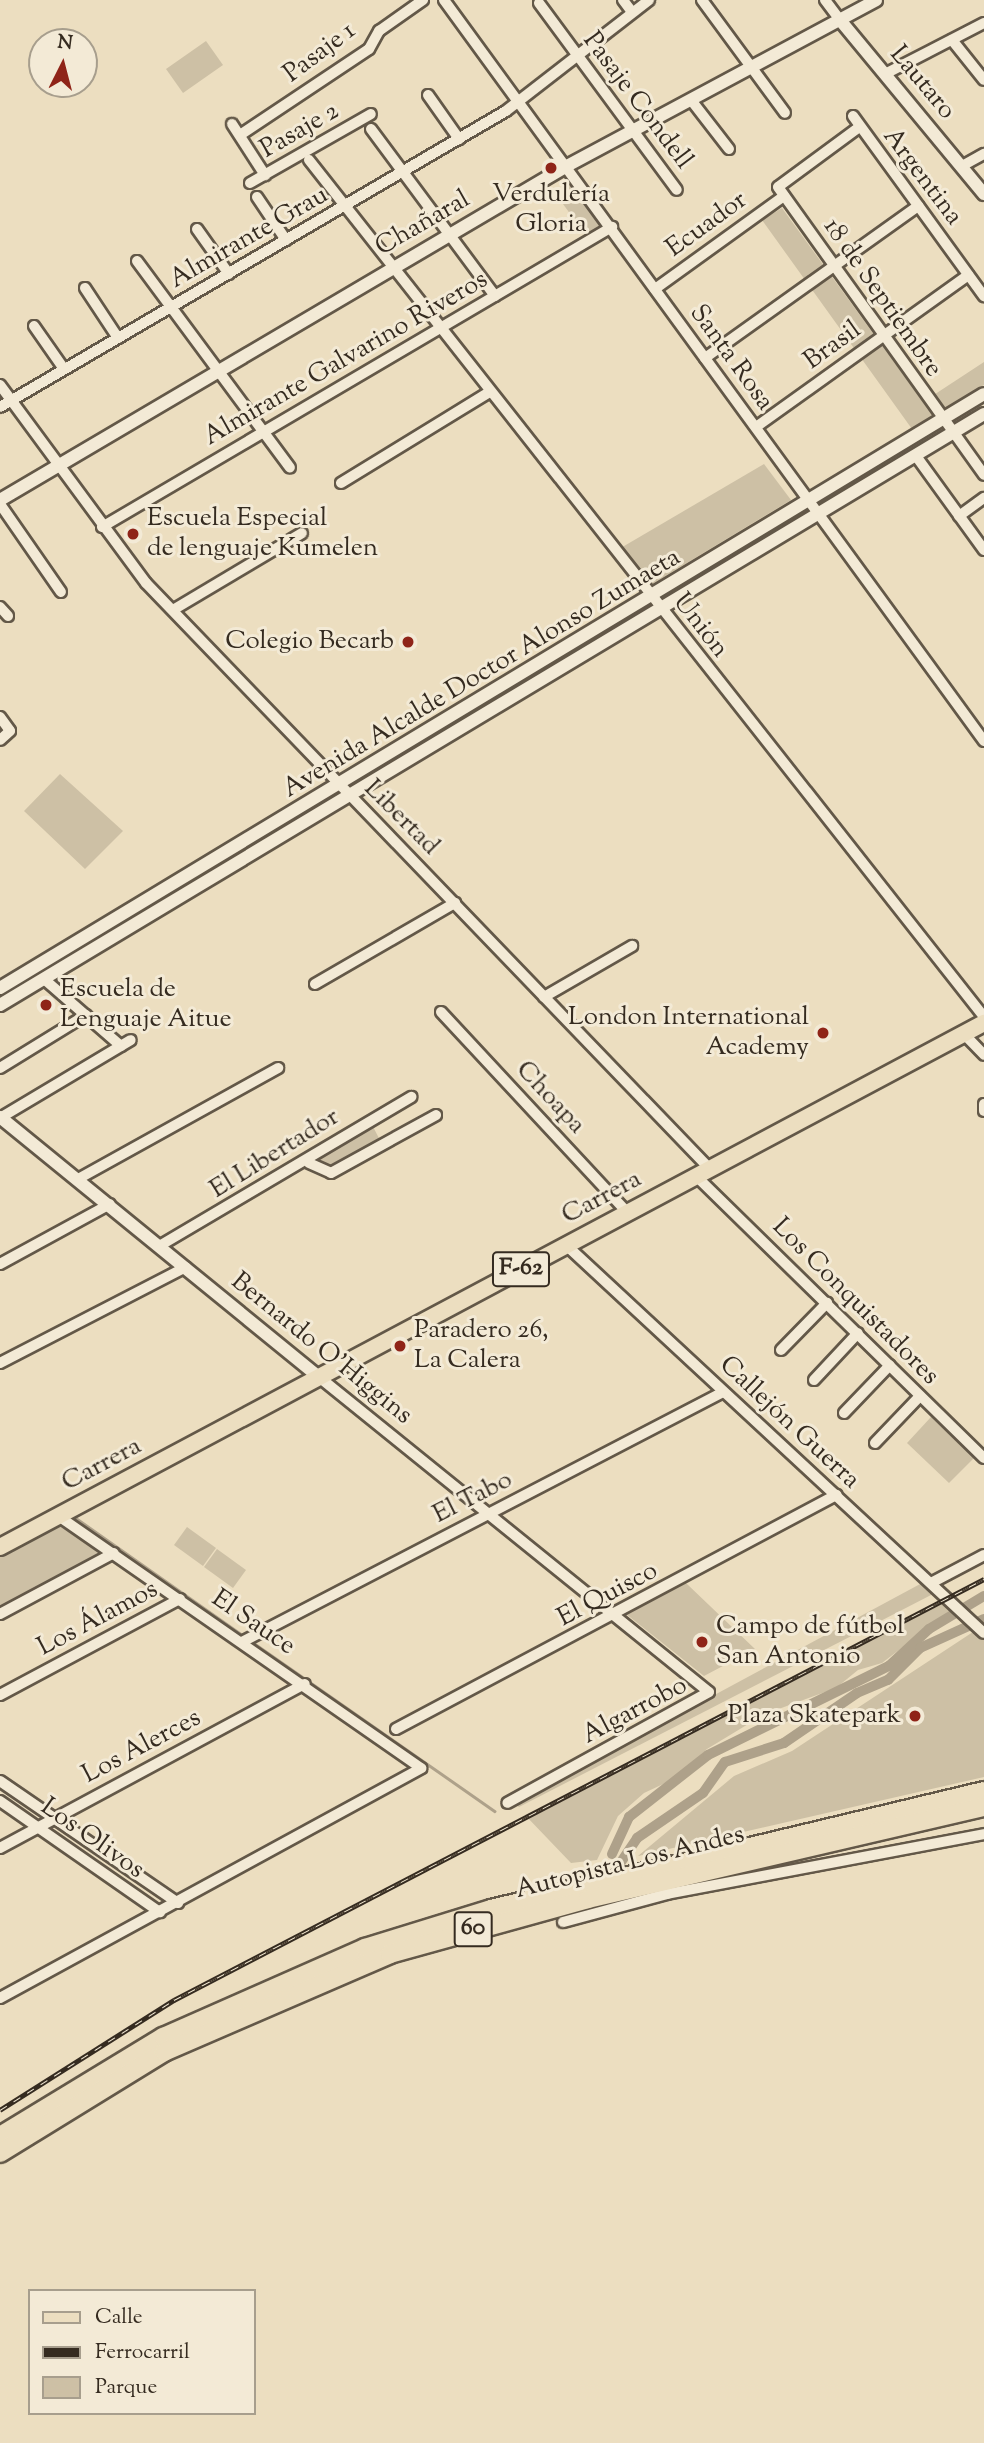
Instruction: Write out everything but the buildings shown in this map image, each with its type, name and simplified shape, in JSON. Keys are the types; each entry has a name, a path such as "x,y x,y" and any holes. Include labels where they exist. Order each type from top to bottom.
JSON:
{"highway":[{"name":"Autopista Los Andes","path":"0,2136 163,2036 365,1948 491,1909 984,1791"},
{"name":"Autopista Los Andes","path":"0,2153 164,2052 390,1954 577,1902 984,1807"}],"main road":[{"name":"Carrera","path":"58,1516 984,1023"},
{"name":"F-62","path":"0,1547 58,1516"}],"street":[{"name":"Pasaje 1","path":"240,135 369,49 379,31 423,0"},
{"name":"Santa Rosa","path":"444,0 984,741"},
{"path":"623,0 632,12"},
{"name":"Almirante Grau","path":"0,407 459,139 516,100 575,52 649,0"},
{"path":"702,0 785,113"},
{"name":"Lautaro","path":"825,0 984,194"},
{"name":"Chañaral","path":"0,502 56,465 565,167 876,0"},
{"name":"Pasaje Condell","path":"539,3 677,190"},
{"path":"885,74 984,23"},
{"path":"952,40 984,80"},
{"path":"428,95 459,139"},
{"path":"691,100 729,149"},
{"name":"Pasaje 2","path":"250,183 371,114"},
{"name":"Argentina","path":"853,116 859,128 984,296"},
{"path":"232,124 265,175"},
{"name":"Ecuador","path":"655,289 859,128"},
{"name":"Pasaje 2","path":"371,129 452,234 495,296"},
{"path":"962,166 984,153"},
{"name":"Unión","path":"309,160 391,270 984,1017"},
{"name":"18 de Septiembre","path":"781,192 952,434 984,475"},
{"path":"257,197 286,240"},
{"path":"705,358 918,206"},
{"name":"Almirante Galvarino Riveros","path":"102,527 612,227"},
{"path":"197,229 229,274"},
{"path":"137,261 290,468"},
{"name":"Brasil","path":"756,427 968,275"},
{"path":"85,288 118,338"},
{"path":"34,326 64,369"},
{"name":"Libertad","path":"0,385 102,527 173,610 544,997 703,1173"},
{"path":"341,483 488,393"},
{"name":"Avenida Alcalde Doctor Alonso Zumaeta","path":"0,1005 651,598 984,394"},
{"name":"Avenida Alcalde Doctor Alonso Zumaeta","path":"0,988 661,611 822,516 984,414"},
{"path":"916,456 984,550"},
{"path":"959,516 984,498"},
{"path":"0,502 61,592"},
{"path":"173,610 302,533"},
{"path":"0,607 8,616"},
{"path":"0,717 10,731 0,740"},
{"path":"315,984 455,903"},
{"path":"544,997 632,946"},
{"path":"44,979 121,1046"},
{"name":"Choapa","path":"441,1012 628,1213"},
{"path":"0,1068 86,1015"},
{"path":"964,1034 984,1055"},
{"path":"0,1118 131,1040"},
{"path":"78,1179 278,1068"},
{"name":"El Libertador","path":"161,1245 309,1163 306,1156 411,1097"},
{"path":"984,1104 984,1111"},
{"path":"309,1163 331,1173 436,1115"},
{"name":"Bernardo O'Higgins","path":"0,1118 161,1245 613,1618"},
{"name":"Los Conquistadores","path":"703,1173 827,1303 984,1458"},
{"path":"0,1264 110,1204"},
{"name":"Callejón Guerra","path":"566,1245 982,1631"},
{"path":"0,1363 186,1267"},
{"path":"780,1350 827,1303"},
{"path":"814,1380 858,1333"},
{"path":"844,1413 890,1365"},
{"name":"El Tabo","path":"242,1642 723,1392"},
{"path":"875,1444 920,1396"},
{"name":"El Quisco","path":"396,1729 613,1618 837,1495"},
{"name":"El Sauce","path":"58,1516 304,1684 421,1768 178,1903"},
{"path":"0,1614 114,1553"},
{"path":"931,1583 984,1555"},
{"name":"Los Álamos","path":"0,1695 180,1599"},
{"name":"Algarrobo","path":"508,1803 709,1693 613,1618"},
{"name":"Los Alerces","path":"0,1848 304,1684"},
{"name":"Los Olivos","path":"0,1781 178,1903"},
{"name":"Los Olivos","path":"0,1801 160,1912"},
{"path":"563,1922 667,1894 984,1834"},
{"path":"0,1998 178,1903"}],"green space":[{"path":"206,41 223,65 183,93 166,69"},
{"path":"569,183 603,227 587,237 555,193"},
{"path":"782,208 923,402 984,362 984,385 912,429 762,220"},
{"path":"764,464 791,500 652,584 619,549"},
{"path":"60,774 123,831 85,869 24,811"},
{"path":"371,1123 381,1142 331,1170 313,1163 310,1157"},
{"path":"931,1417 974,1458 949,1483 907,1443"},
{"path":"55,1523 104,1555 0,1611 0,1553"},
{"path":"187,1527 216,1548 203,1566 174,1545"},
{"path":"217,1549 246,1570 233,1588 204,1567"},
{"path":"684,1581 755,1649 704,1676 626,1614"},
{"path":"922,1583 933,1594 519,1807 514,1803"},
{"path":"942,1602 951,1610 882,1663 858,1670 836,1688 765,1714 707,1749 676,1778 644,1793 618,1816 597,1860 571,1863 525,1815"},
{"name":"Plaza Skatepark","path":"976,1630 984,1638 984,1777 638,1856 734,1776 792,1751"}],"waterway":[{"path":"73,1516 245,1637"},
{"path":"612,1854 629,1817 708,1755 889,1666 929,1629 984,1596"},
{"path":"621,1862 637,1838 703,1793 725,1762 784,1743 857,1693 888,1680 920,1648 984,1619"},
{"path":"251,1641 495,1811"}],"railway":[{"path":"0,2110 174,2000 984,1579"}],"place":[{"name":"Verdulería Gloria","path":"551,168"},
{"name":"Escuela Especial de lenguaje Kumelen","path":"133,534"},
{"name":"Colegio Becarb","path":"408,642"},
{"name":"Escuela de Lenguaje Aitue","path":"46,1005"},
{"name":"London International Academy","path":"823,1033"},
{"name":"Paradero 26, La Calera","path":"400,1346"},
{"name":"Campo de fútbol San Antonio","path":"702,1642"},
{"name":"Plaza Skatepark","path":"915,1716"}]}
